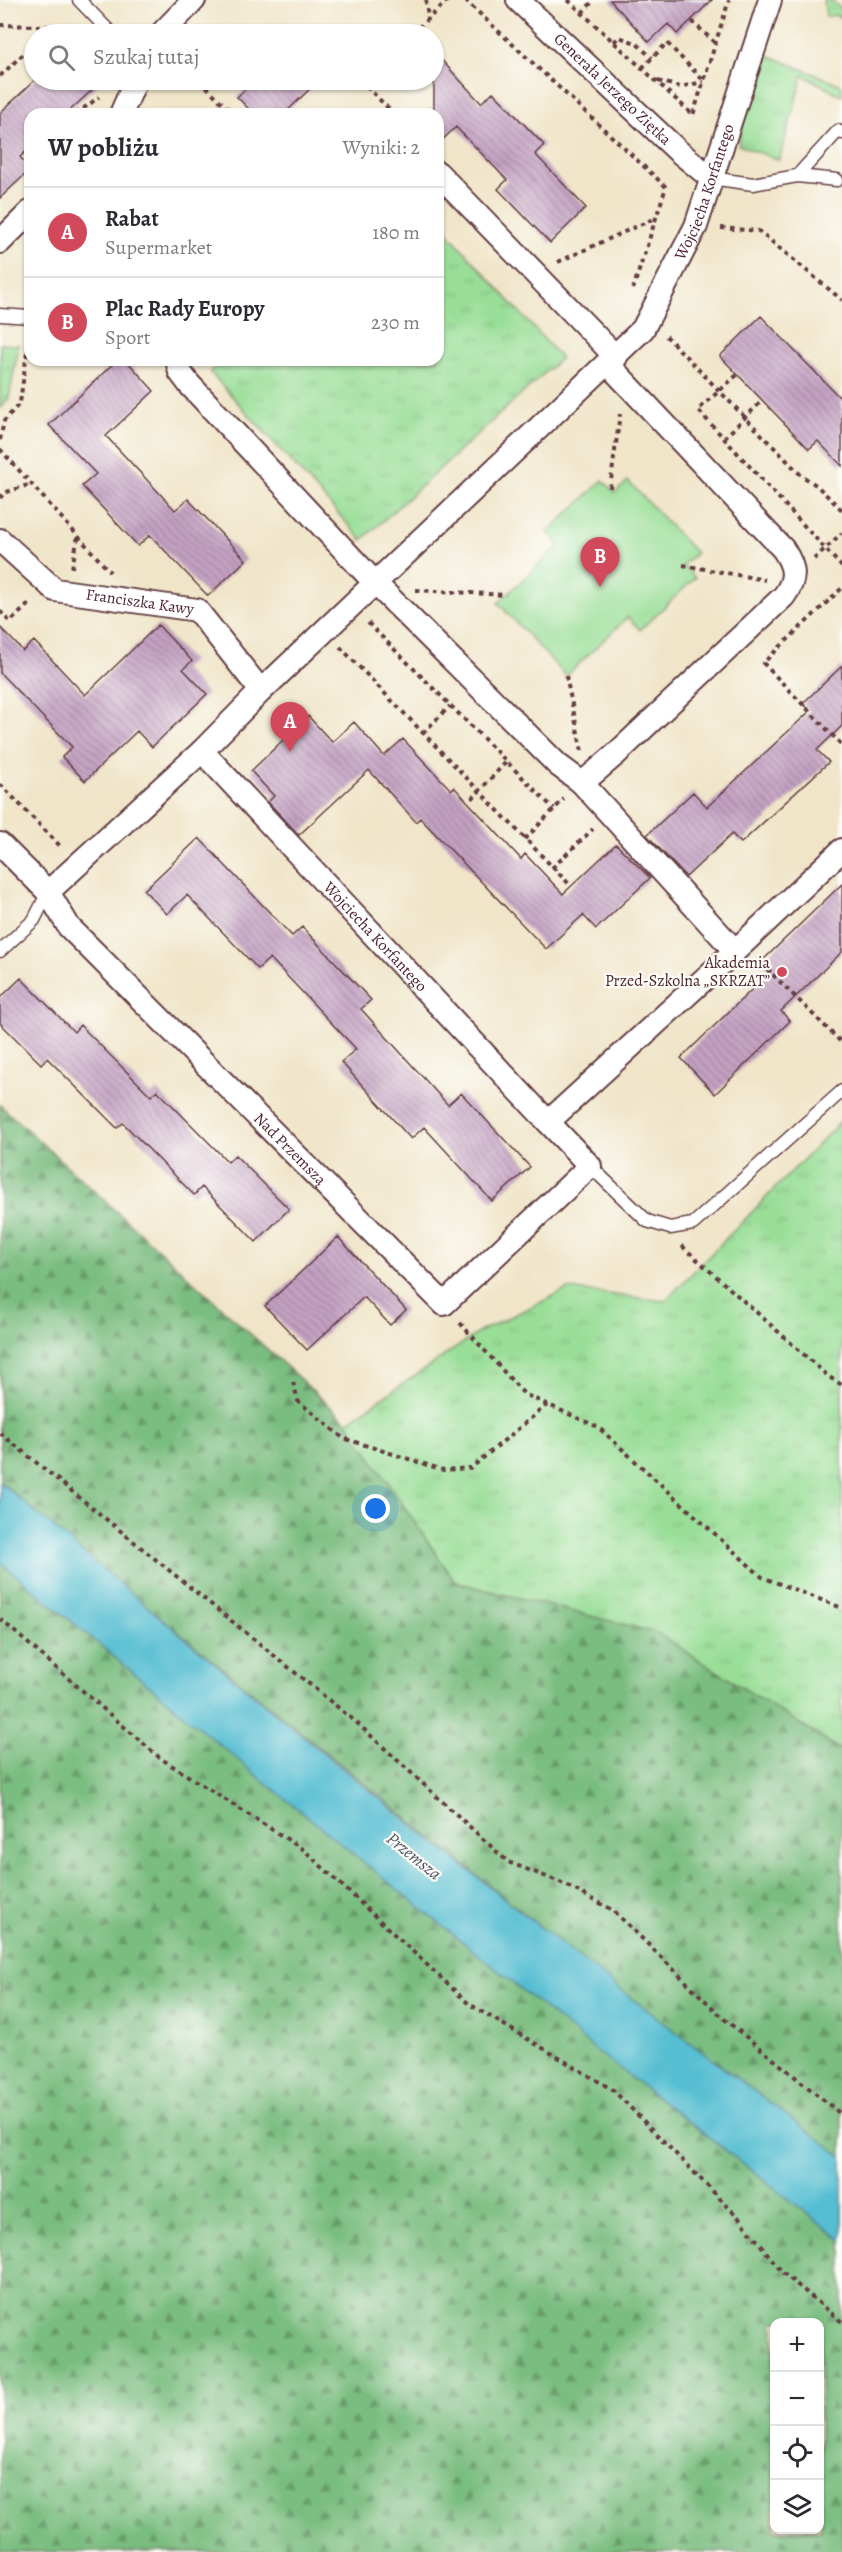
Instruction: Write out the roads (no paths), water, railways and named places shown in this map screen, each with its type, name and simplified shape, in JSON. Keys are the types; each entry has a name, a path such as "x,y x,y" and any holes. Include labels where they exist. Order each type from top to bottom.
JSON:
{"street":[{"path":"171,24 194,0"},
{"name":"Generała Jerzego Ziętka","path":"518,0 678,151 711,178"},
{"name":"Wojciecha Korfantego","path":"48,892 202,751 261,691 643,329 696,226 770,0"},
{"path":"124,108 132,90"},
{"path":"444,179 612,360 624,382 783,549 795,574 784,596 584,780"},
{"path":"0,242 24,218"},
{"path":"178,366 189,384 375,584 558,765 584,780 610,813 739,948"},
{"name":"Franciszka Kawy","path":"0,540 55,590 197,610 261,691"},
{"name":"Wojciecha Korfantego","path":"202,751 590,1166"},
{"name":"Nad Przemszą","path":"0,844 48,892 69,927 444,1304 590,1166"},
{"path":"548,1122 739,948 842,850"}],"lane":[{"path":"79,0 102,24"},
{"path":"797,176 838,131 842,134"},
{"path":"711,178 753,183 797,176 837,180"},
{"path":"0,315 24,317"},
{"path":"0,951 34,920 48,892"},
{"path":"590,1166 647,1221 670,1228 693,1224 842,1091"}],"water":[{"name":"Przemsza","path":"0,1482 206,1656 415,1827 627,1994 842,2156 842,2240 602,2055 261,1779 0,1562"}],"place":[{"name":"Plac Rady Europy","path":"600,587"},
{"name":"Rabat","path":"290,752"},
{"name":"Akademia Przed-Szkolna „SKRZAT”","path":"782,972"}]}
